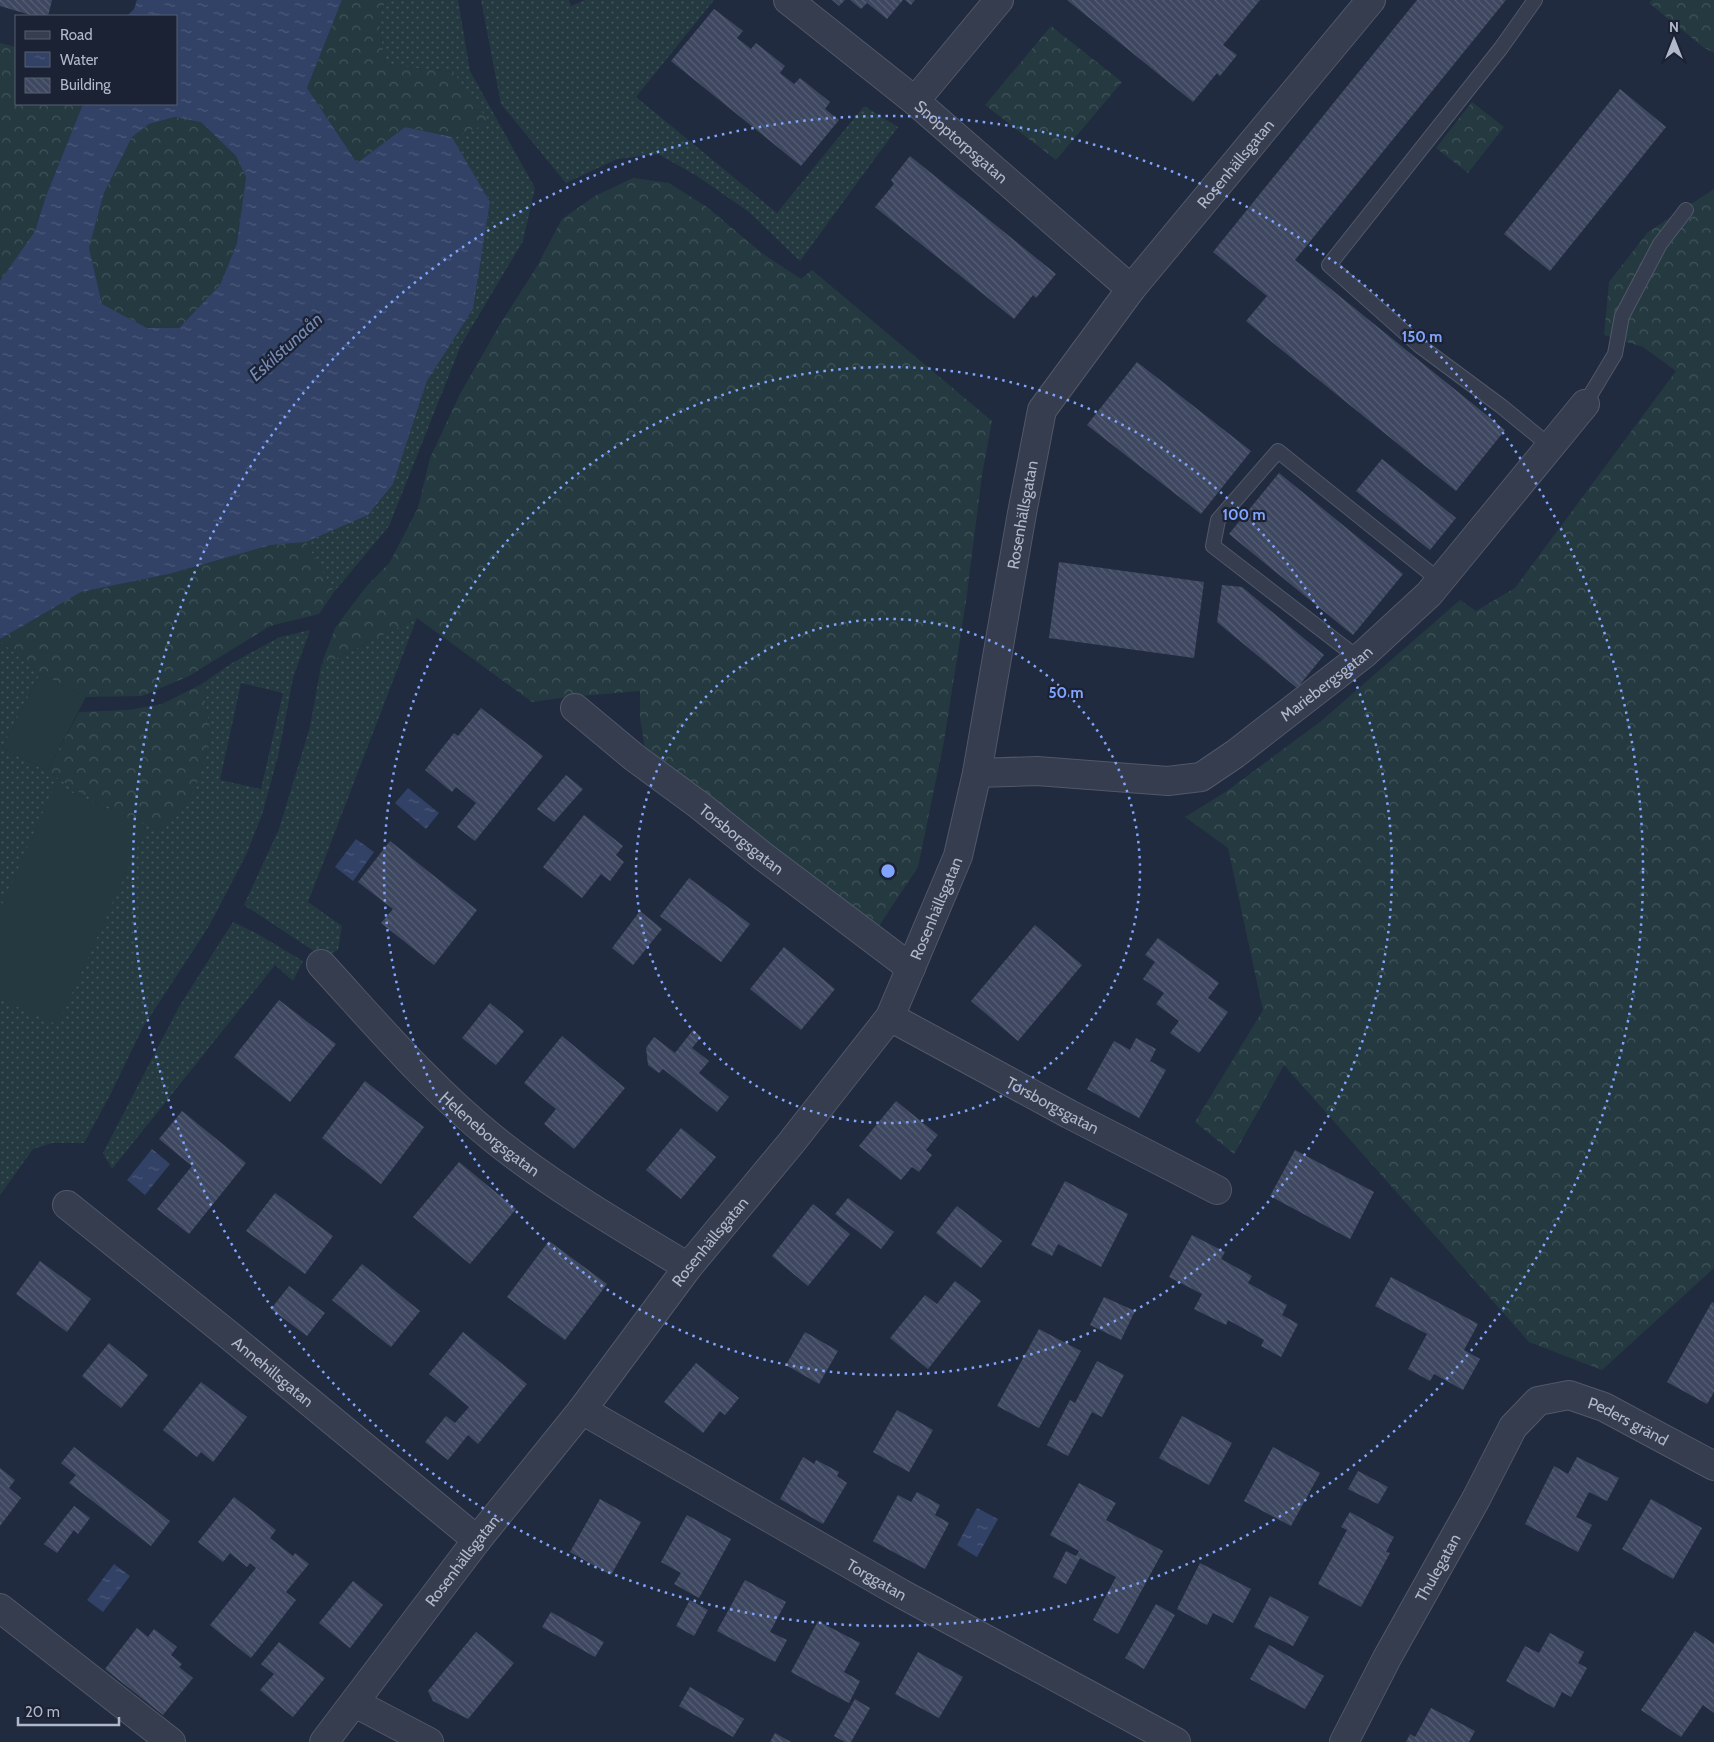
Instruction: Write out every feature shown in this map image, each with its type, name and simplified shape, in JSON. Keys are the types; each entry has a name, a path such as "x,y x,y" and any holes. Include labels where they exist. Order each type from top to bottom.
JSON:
{"street":[{"name":"Snopptorpsgatan","path":"788,0 915,101 1131,289"},
{"path":"915,101 999,0"},
{"name":"Rosenhällsgatan","path":"324,1742 477,1540 582,1410 688,1267 791,1143 890,1018 958,856 977,773 1022,513 1042,410 1131,289 1371,0"},
{"name":"Mariebergsgatan","path":"977,773 1037,771 1168,781 1201,777 1235,754 1358,658 1429,594 1585,404"},
{"name":"Torsborgsgatan","path":"575,708 635,758 911,968"},
{"name":"Heleneborgsgatan","path":"322,964 400,1050 447,1098 495,1140 579,1200 688,1267"},
{"name":"Torsborgsgatan","path":"890,1018 1069,1114 1217,1190"},
{"name":"Annehillsgatan","path":"66,1205 230,1336 477,1540"},
{"name":"Peders gränd","path":"1538,1401 1569,1394 1604,1407 1714,1466"},
{"name":"Thulegatan","path":"1344,1742 1387,1658 1476,1499 1513,1427 1538,1401"},
{"name":"Torggatan","path":"582,1410 902,1594 1176,1742"},
{"path":"0,1608 171,1742"},
{"path":"355,1703 429,1742"}],"lane":[{"path":"1535,0 1500,48 1329,265 1420,346 1501,406 1550,446"},
{"path":"1585,404 1615,354 1622,316 1660,244 1686,210"},
{"path":"1358,658 1213,546 1218,520 1278,451 1440,581"}],"green space":[{"path":"342,0 387,0 378,14 385,65 453,72 490,123 452,137 405,127 357,163 307,88"},
{"path":"387,0 458,0 470,71 535,188 523,241 461,345 389,526 334,592 306,542 368,515 393,484 427,381 473,309 490,202 452,137 489,123 453,72 385,65 378,14"},
{"path":"481,0 569,0 571,6 585,0 714,0 636,97 777,213 864,106 898,127 800,261 749,212 697,176 658,154 617,159 566,183 501,104"},
{"path":"1652,0 1714,0 1714,53 1703,47 1649,3"},
{"path":"1051,26 1122,82 1056,160 985,105"},
{"path":"0,43 15,47 15,105 83,105 46,196 35,231 0,281"},
{"path":"1472,102 1504,127 1468,173 1436,148"},
{"path":"175,117 201,121 236,156 246,176 237,243 220,285 179,328 147,328 102,304 89,248 104,193 132,137 149,124"},
{"path":"633,178 669,183 707,207 763,254 801,279 812,270 992,421 982,475 966,601 944,741 918,867 877,929 645,749 640,718 640,691 532,702 417,618 321,666 335,628 365,588 390,562 418,508 430,458 460,394 499,326 536,268 562,219 595,196"},
{"path":"1714,189 1714,1268 1602,1370 1529,1342 1284,1065 1234,1154 1195,1122 1263,1010 1228,848 1185,817 1227,791 1320,722 1460,600 1476,611 1515,588 1676,371 1643,347 1604,335 1609,282 1648,232"},
{"path":"306,542 334,592 319,614 270,626 189,676 142,696 86,697 40,674 0,641 0,639 81,592 169,574 271,545"},
{"path":"417,618 308,902 342,926 338,950 323,957 244,905 279,829 310,727 321,666"},
{"path":"310,630 293,678 279,752 262,815 246,855 209,926 143,1027 84,1143 52,1143 33,1149 0,1195 0,641 40,674 2,748 47,771 77,791 195,791 211,736 202,684 232,663 280,637","holes":["241,683 283,693 261,789 220,780"]},
{"path":"40,674 86,697 47,771 2,748"},
{"path":"202,684 211,736 195,791 158,831 77,791 47,771 79,712 128,710 162,704"},
{"path":"55,785 147,826 58,1025 0,999 0,909"},
{"path":"233,922 256,933 303,961 293,981 275,965 112,1169 103,1153 180,1005"}],"water":[{"name":"Eskilstunaån","path":"137,0 342,0 307,88 357,163 405,127 452,137 490,202 473,309 427,381 393,484 368,515 306,542 271,545 169,574 81,592 0,639 0,281 35,231 46,196 83,105 178,105 178,15 128,15 134,9","holes":["175,117 201,122 236,156 246,177 237,243 220,285 179,328 147,328 102,304 89,248 104,193 132,137 149,124"]},
{"path":"408,788 439,813 426,829 395,803"},
{"path":"356,839 374,852 353,881 335,867"},
{"path":"152,1149 170,1164 145,1195 127,1180"},
{"path":"977,1508 998,1519 977,1557 957,1545"},
{"path":"114,1564 130,1576 103,1612 87,1600"}],"building":[{"path":"0,0 52,0 48,15 31,15 0,6"},
{"path":"832,0 845,0 839,6"},
{"path":"850,0 903,0 887,19 867,3 861,9"},
{"path":"905,0 915,0 911,5"},
{"path":"1067,0 1260,0 1223,45 1237,55 1220,76 1217,73 1193,102"},
{"path":"1417,0 1506,0 1295,260 1505,430 1456,491 1246,321 1267,296 1213,252"},
{"path":"714,9 743,31 737,38 751,49 756,43 785,66 780,73 794,84 800,78 830,102 825,109 839,120 801,166 671,61"},
{"path":"1620,89 1666,127 1550,271 1504,234"},
{"path":"910,156 1056,274 1036,298 1033,295 1014,319 875,207 894,184 891,180"},
{"path":"1137,362 1251,451 1201,514 1087,425"},
{"path":"1382,459 1456,518 1430,550 1356,491"},
{"path":"1279,473 1403,574 1353,635 1229,534"},
{"path":"1059,562 1204,582 1194,658 1049,638"},
{"path":"1222,585 1242,587 1324,655 1297,688 1217,622"},
{"path":"481,708 543,756 475,841 457,827 476,803 456,787 452,792 425,770 454,733 458,736"},
{"path":"566,775 583,789 554,822 537,809"},
{"path":"584,815 623,846 616,855 624,862 610,881 601,874 582,898 543,867"},
{"path":"390,841 477,910 434,965 381,923 393,909 358,882"},
{"path":"689,878 750,924 721,962 660,916"},
{"path":"640,911 662,929 633,965 612,948"},
{"path":"1035,925 1082,965 1018,1041 971,1001"},
{"path":"1158,938 1219,983 1208,998 1228,1012 1199,1053 1170,1033 1179,1021 1156,1004 1164,993 1143,979 1155,962 1145,955"},
{"path":"784,947 835,989 801,1030 750,989"},
{"path":"279,1000 336,1044 290,1102 234,1057"},
{"path":"490,1003 524,1031 496,1065 462,1038"},
{"path":"693,1030 701,1037 692,1048 709,1061 699,1073 729,1097 717,1112 663,1069 659,1073 648,1065 646,1048 654,1037 675,1053"},
{"path":"562,1036 625,1088 574,1149 544,1124 556,1109 524,1083"},
{"path":"1136,1038 1156,1049 1150,1061 1166,1070 1139,1118 1087,1089 1114,1041 1130,1050"},
{"path":"365,1081 424,1127 381,1184 322,1138"},
{"path":"896,1101 938,1135 926,1150 932,1155 919,1172 912,1167 901,1180 859,1146"},
{"path":"182,1111 246,1163 189,1234 157,1209 192,1166 159,1139"},
{"path":"681,1128 716,1157 681,1199 646,1170"},
{"path":"1295,1150 1374,1192 1350,1239 1270,1196"},
{"path":"459,1162 516,1209 470,1264 413,1217"},
{"path":"1065,1181 1128,1214 1101,1267 1058,1244 1052,1256 1031,1245"},
{"path":"275,1193 333,1236 305,1274 246,1231"},
{"path":"848,1198 894,1232 881,1249 835,1214"},
{"path":"813,1204 850,1234 808,1286 772,1256"},
{"path":"957,1206 1002,1241 981,1268 936,1233"},
{"path":"1192,1235 1225,1252 1221,1259 1252,1276 1248,1283 1287,1305 1282,1315 1298,1324 1281,1357 1261,1346 1264,1340 1228,1320 1226,1325 1194,1309 1202,1294 1169,1277"},
{"path":"549,1241 607,1284 565,1340 507,1297"},
{"path":"40,1261 91,1299 67,1332 16,1294"},
{"path":"362,1264 420,1311 391,1347 332,1300"},
{"path":"1391,1277 1478,1324 1464,1350 1480,1359 1463,1390 1434,1374 1430,1381 1408,1369 1427,1334 1375,1306"},
{"path":"955,1281 981,1301 928,1369 890,1338 925,1295 937,1304"},
{"path":"289,1286 325,1313 307,1336 271,1309"},
{"path":"1104,1297 1135,1311 1121,1340 1090,1325"},
{"path":"1712,1302 1714,1303 1714,1392 1707,1404 1667,1382"},
{"path":"1039,1329 1081,1351 1039,1428 997,1406"},
{"path":"463,1332 527,1384 478,1444 468,1435 448,1460 425,1442 446,1416 455,1423 469,1407 429,1374"},
{"path":"805,1332 838,1351 819,1384 786,1365"},
{"path":"109,1343 148,1375 121,1408 82,1376"},
{"path":"1097,1361 1124,1375 1102,1417 1092,1412 1068,1456 1047,1445 1070,1400 1075,1403"},
{"path":"696,1363 739,1398 725,1415 720,1411 703,1433 664,1402"},
{"path":"201,1382 247,1417 213,1462 201,1452 197,1457 163,1430"},
{"path":"897,1410 933,1430 909,1472 873,1452"},
{"path":"1182,1416 1232,1443 1209,1485 1159,1458"},
{"path":"74,1447 170,1521 151,1546 69,1483 76,1475 61,1463"},
{"path":"1273,1447 1320,1473 1291,1526 1244,1501"},
{"path":"803,1457 814,1464 816,1460 839,1472 837,1476 847,1483 823,1524 780,1499"},
{"path":"1577,1457 1619,1478 1607,1501 1589,1492 1576,1517 1592,1525 1578,1552 1525,1524 1554,1466 1568,1474"},
{"path":"0,1468 15,1480 9,1488 21,1498 0,1526"},
{"path":"1358,1471 1388,1487 1378,1504 1348,1489"},
{"path":"1079,1483 1116,1503 1106,1520 1163,1551 1118,1634 1093,1620 1116,1577 1080,1558 1066,1584 1053,1577 1066,1551 1076,1556 1079,1551 1050,1535"},
{"path":"917,1492 940,1505 935,1515 949,1523 925,1569 873,1541 898,1495 911,1502"},
{"path":"234,1497 276,1530 270,1538 293,1556 295,1553 309,1564 286,1592 296,1600 251,1658 210,1625 256,1568 250,1563 247,1567 230,1553 223,1562 198,1542"},
{"path":"600,1499 641,1522 611,1575 570,1552"},
{"path":"1651,1499 1702,1528 1673,1579 1622,1549"},
{"path":"74,1506 90,1518 78,1534 74,1530 57,1553 44,1544"},
{"path":"1350,1512 1394,1537 1386,1552 1390,1553 1361,1607 1318,1584 1347,1530 1341,1527"},
{"path":"687,1515 731,1539 699,1598 674,1584 681,1573 661,1562"},
{"path":"1200,1563 1251,1589 1233,1623 1213,1613 1207,1625 1177,1609"},
{"path":"745,1580 786,1602 770,1632 787,1640 775,1662 717,1631"},
{"path":"353,1581 383,1605 350,1648 319,1623"},
{"path":"1270,1596 1309,1617 1293,1646 1254,1627"},
{"path":"690,1600 708,1610 694,1636 676,1626"},
{"path":"1156,1604 1175,1615 1144,1669 1125,1658"},
{"path":"551,1612 604,1642 595,1657 542,1627"},
{"path":"818,1621 860,1643 844,1672 860,1681 849,1703 791,1672"},
{"path":"137,1628 148,1637 154,1629 177,1647 171,1655 182,1664 179,1667 193,1678 163,1715 105,1669"},
{"path":"1695,1631 1714,1644 1714,1713 1703,1705 1681,1737 1641,1710"},
{"path":"476,1632 514,1663 468,1719 433,1701 428,1691"},
{"path":"1550,1633 1584,1652 1578,1663 1587,1668 1571,1697 1562,1692 1554,1708 1506,1681 1525,1646 1539,1653"},
{"path":"279,1642 325,1678 293,1717 260,1690 274,1674 261,1664"},
{"path":"1269,1645 1324,1676 1305,1709 1250,1679"},
{"path":"918,1652 963,1677 939,1718 895,1694"},
{"path":"690,1687 744,1719 733,1737 679,1706"},
{"path":"855,1699 870,1708 851,1742 845,1742 834,1736"},
{"path":"1431,1708 1475,1731 1469,1742 1406,1742 1410,1734 1415,1737"},
{"path":"775,1733 791,1742 770,1742"}]}
